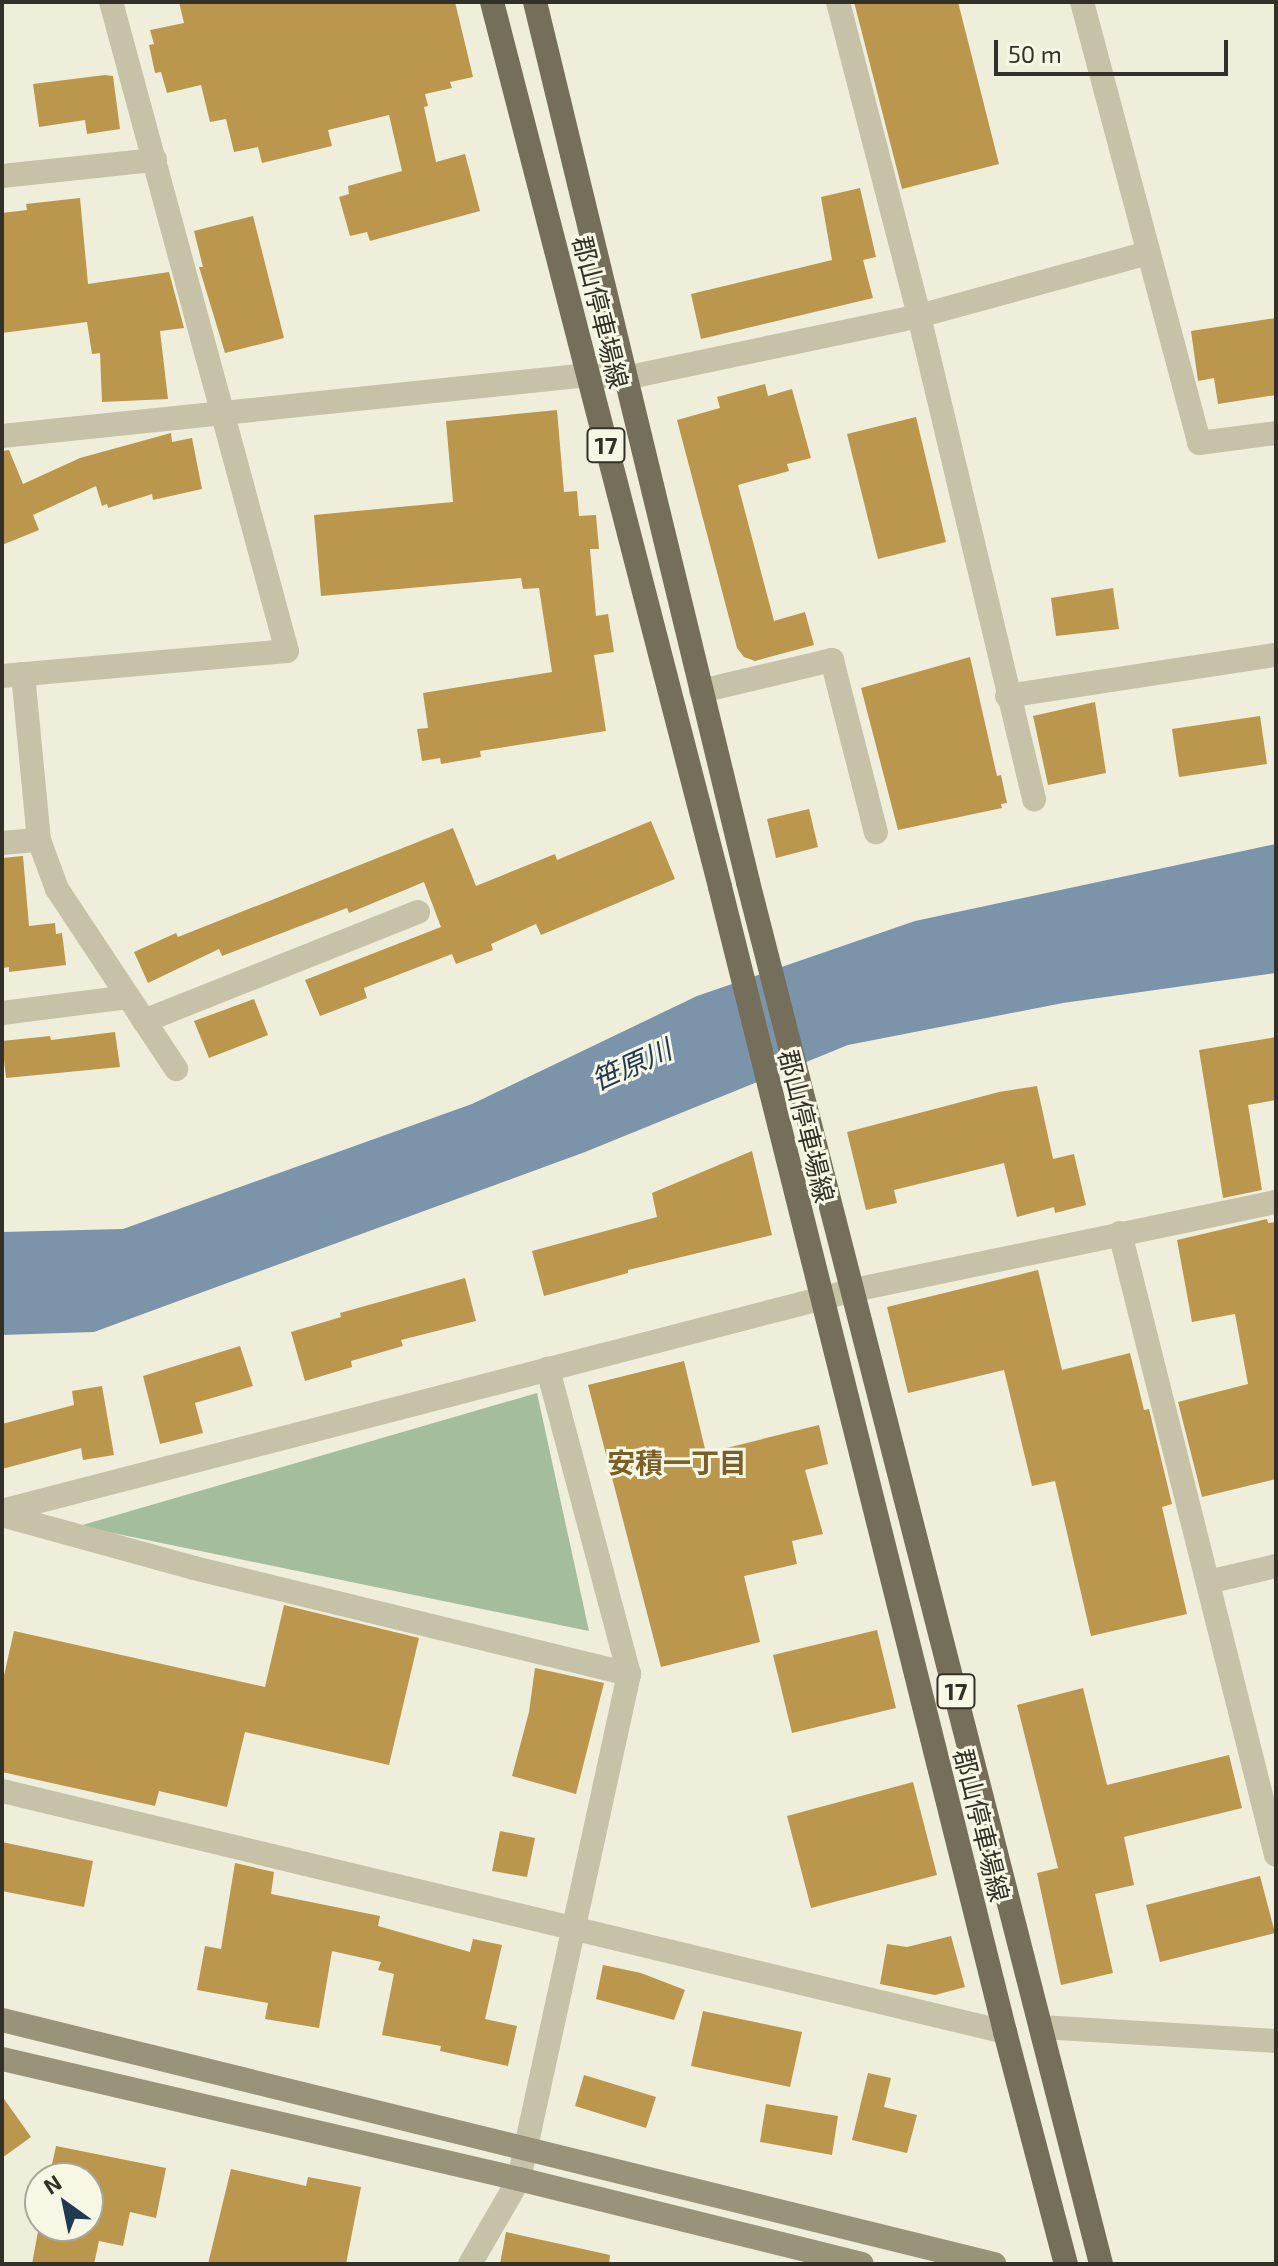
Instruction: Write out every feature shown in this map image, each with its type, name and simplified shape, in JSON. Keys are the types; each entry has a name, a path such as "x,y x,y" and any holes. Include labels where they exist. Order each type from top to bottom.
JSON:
{"main road":[{"name":"郡山停車場線","path":"492,2 720,887 1005,2032 1066,2264"},
{"name":"郡山停車場線","path":"535,2 748,882 1101,2264"}],"street":[{"path":"111,2 287,651 12,675 39,840 57,889 176,1069"},
{"path":"838,2 919,316 1034,800"},
{"path":"1082,2 1199,443 1276,433"},
{"path":"2,176 155,160"},
{"path":"2,436 588,375 625,378 919,316 1147,253"},
{"path":"1007,696 1276,655"},
{"path":"701,691 832,660 876,832"},
{"path":"2,843 39,840"},
{"path":"144,1021 418,912"},
{"path":"2,1013 128,997"},
{"path":"2,1513 854,1290 1276,1202"},
{"path":"1120,1233 1208,1582 1266,1774 1276,1855"},
{"path":"470,2264 519,2179 629,1674 548,1369"},
{"path":"2,1513 194,1568 629,1674"},
{"path":"1208,1582 1276,1566"},
{"path":"2,1791 1005,2032"},
{"path":"2,2020 994,2264"},
{"path":"1041,2027 1276,2041"},
{"path":"2,2059 519,2179 862,2264"}],"green space":[{"path":"537,1393 589,1631 79,1526"}],"water":[{"name":"笹原川","path":"1276,844 1276,973 1063,1003 848,1045 585,1152 94,1332 2,1335 2,1232 123,1229 472,1104 697,996 915,921"}],"building":[{"path":"179,2 455,2 473,77 450,82 452,88 425,94 428,106 424,107 436,162 465,154 480,211 370,241 367,232 350,236 339,197 349,194 348,186 402,171 389,115 328,130 332,146 262,163 258,147 234,152 226,119 210,122 201,85 167,93 161,72 155,73 149,45 154,44 150,30 184,23"},
{"path":"854,2 958,2 999,164 902,189"},
{"path":"113,76 120,129 87,134 85,120 39,127 33,84"},
{"path":"860,188 876,257 863,260 873,298 701,339 691,294 832,260 821,197"},
{"path":"80,198 88,284 169,272 184,328 160,331 168,399 102,402 100,353 92,354 87,322 2,333 2,213 27,210 26,204"},
{"path":"253,216 284,338 225,353 199,267 203,267 194,231"},
{"path":"1276,318 1276,395 1218,404 1214,378 1198,381 1191,331"},
{"path":"765,384 768,396 792,389 811,458 787,464 789,471 738,485 774,621 805,612 814,645 755,661 744,657 737,648 677,420 720,408 717,397"},
{"path":"557,410 564,492 577,491 579,516 596,515 599,549 590,549 596,616 608,614 614,652 594,655 606,731 480,751 481,757 441,764 440,758 422,761 417,729 428,728 423,693 552,672 539,588 523,589 521,578 321,596 314,515 453,502 446,421"},
{"path":"916,417 946,542 878,559 847,434"},
{"path":"171,433 172,442 192,438 202,489 153,500 152,494 108,508 107,504 102,506 96,486 33,515 39,530 2,545 2,451 9,450 23,484 80,458"},
{"path":"1113,588 1119,629 1056,636 1051,598"},
{"path":"970,657 997,776 1001,775 1007,803 1001,804 1002,808 898,830 861,688"},
{"path":"1095,702 1106,773 1048,785 1033,716"},
{"path":"1260,716 1267,764 1179,777 1172,729"},
{"path":"809,809 818,847 776,858 767,819"},
{"path":"651,821 675,879 541,935 536,924 491,944 493,950 456,964 452,954 364,988 367,998 320,1016 305,980 441,927 424,882 349,913 347,908 222,956 219,949 148,983 134,952 176,933 178,937 453,828 476,886 555,854 557,860"},
{"path":"23,856 29,926 55,923 56,934 62,933 66,965 9,972 9,967 4,968 2,858"},
{"path":"254,999 268,1035 209,1058 194,1021"},
{"path":"115,1032 120,1067 6,1078 2,1041 50,1036 51,1040"},
{"path":"1276,1037 1276,1100 1248,1105 1262,1190 1223,1198 1199,1050"},
{"path":"1037,1086 1053,1159 1074,1154 1086,1205 1055,1213 1054,1207 1017,1217 1004,1163 894,1190 897,1203 866,1210 847,1132 999,1092"},
{"path":"752,1151 772,1235 628,1270 628,1273 544,1296 532,1251 657,1217 652,1193"},
{"path":"1267,1219 1268,1223 1276,1222 1276,1479 1202,1497 1178,1402 1248,1384 1235,1314 1192,1322 1177,1240"},
{"path":"1038,1270 1062,1370 1130,1353 1144,1410 1149,1409 1172,1504 1162,1507 1187,1614 1091,1636 1055,1481 1032,1486 1004,1370 908,1393 887,1307"},
{"path":"465,1278 476,1321 401,1340 403,1346 351,1361 352,1367 305,1381 291,1332 341,1317 340,1313"},
{"path":"240,1346 253,1386 195,1403 203,1433 160,1444 143,1376"},
{"path":"684,1361 706,1453 819,1425 828,1464 805,1470 823,1534 792,1541 797,1564 744,1576 760,1642 661,1667 588,1385"},
{"path":"102,1386 114,1455 83,1460 81,1448 2,1469 2,1424 74,1405 72,1391"},
{"path":"284,1605 419,1638 389,1765 245,1732 227,1807 159,1791 155,1806 2,1772 2,1684 14,1631 265,1687"},
{"path":"877,1630 896,1708 792,1733 773,1655"},
{"path":"535,1668 604,1683 576,1794 512,1776 529,1712"},
{"path":"1083,1688 1107,1785 1229,1755 1242,1808 1124,1837 1134,1885 1095,1894 1113,1973 1061,1985 1037,1873 1058,1868 1017,1705"},
{"path":"913,1782 937,1875 811,1908 787,1816"},
{"path":"500,1831 535,1838 527,1877 492,1871"},
{"path":"2,1842 93,1861 84,1907 2,1891"},
{"path":"235,1863 274,1872 271,1894 380,1916 378,1926 470,1952 473,1939 502,1945 485,2019 517,2026 508,2066 440,2051 441,2046 382,2035 394,1974 378,1970 381,1962 332,1951 319,2028 265,2019 268,2003 197,1990 205,1946 221,1949"},
{"path":"1260,1876 1275,1933 1160,1962 1146,1905"},
{"path":"951,1936 965,1987 935,1995 880,1984 887,1944 907,1947"},
{"path":"603,1965 641,1973 685,1990 674,2020 596,1999"},
{"path":"703,2011 802,2032 790,2087 691,2066"},
{"path":"868,2073 891,2078 884,2107 917,2115 907,2153 852,2140"},
{"path":"584,2075 656,2097 646,2128 575,2106"},
{"path":"2,2096 31,2137 2,2158"},
{"path":"766,2104 838,2116 832,2155 760,2142"},
{"path":"56,2146 166,2168 156,2218 130,2212 123,2246 104,2242 104,2162 52,2162"},
{"path":"231,2169 306,2186 308,2177 361,2187 346,2264 208,2264"},
{"path":"506,2232 610,2255 609,2264 500,2264"},
{"path":"36,2242 99,2242 94,2264 32,2264"}],"district":[{"name":"安積一丁目","path":"677,1462"}]}
